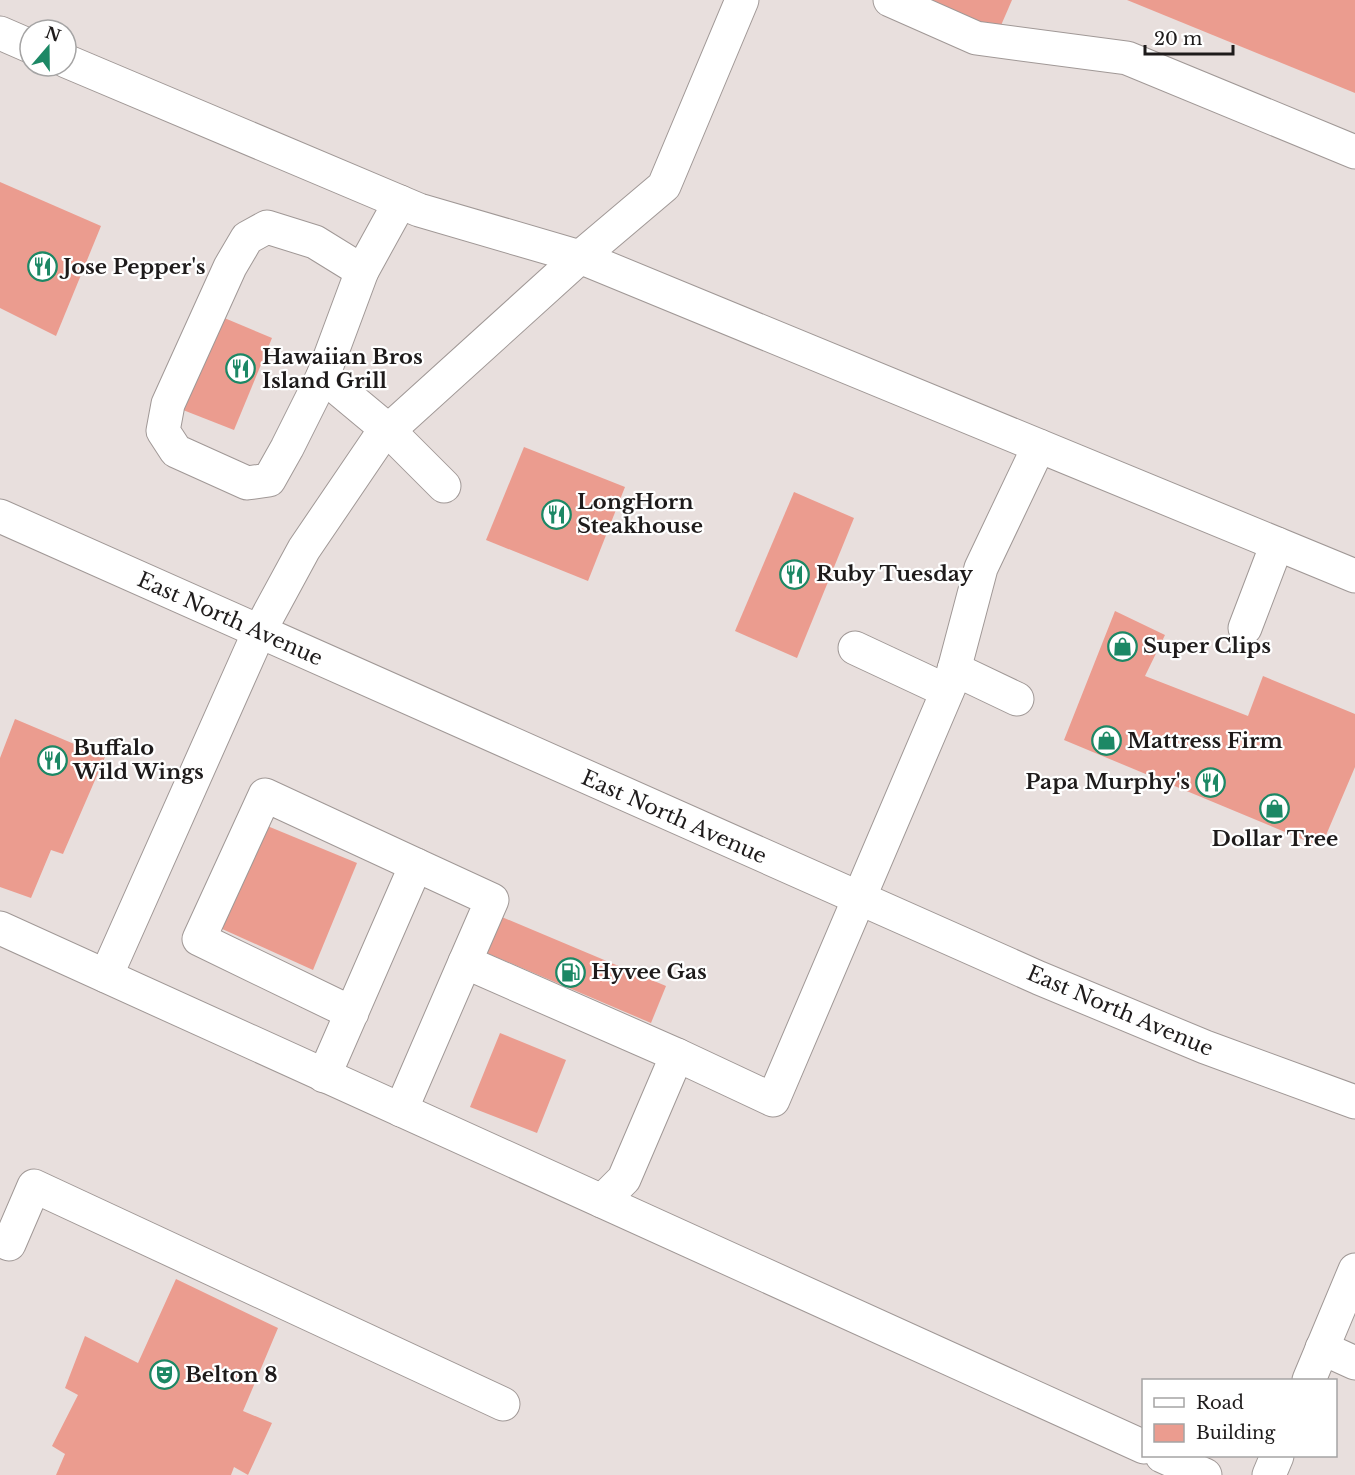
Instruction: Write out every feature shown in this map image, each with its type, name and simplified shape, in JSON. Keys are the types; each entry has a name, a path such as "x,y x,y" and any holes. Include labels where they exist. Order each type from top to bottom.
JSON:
{"main road":[{"path":"106,976 259,632 304,549 378,440 580,257 664,186 742,0"},
{"path":"890,0 976,38 1127,58 1355,152"},
{"path":"0,33 18,41"},
{"path":"78,66 419,210 580,257 1355,576"},
{"path":"362,271 315,242 267,227 247,238 230,267 168,404 163,431 176,451 247,483 269,480 323,376 362,271 400,202"},
{"path":"323,376 389,431 444,486"},
{"path":"465,962 774,1100 950,680 981,568 1039,446"},
{"name":"East North Avenue","path":"0,516 859,899 1205,1047 1355,1102"},
{"path":"1245,627 1277,544"},
{"path":"855,648 950,680 1017,699"},
{"path":"352,1013 199,939 266,795 492,900 400,1110"},
{"path":"324,1076 416,865"},
{"path":"0,928 1142,1447"},
{"path":"602,1201 624,1179 677,1055"},
{"path":"0,1240 9,1244 34,1186 503,1404"},
{"path":"1309,1379 1355,1270"},
{"path":"1322,1348 1355,1363"},
{"path":"1166,1457 1204,1475"},
{"path":"1269,1475 1276,1457"}],"building":[{"path":"928,0 1012,0 999,30"},
{"path":"1127,0 1355,0 1355,93"},
{"name":"Jose Pepper's","path":"0,182 101,226 56,336 0,308"},
{"path":"222,317 272,338 234,430 183,410"},
{"name":"LongHorn Steakhouse","path":"524,447 625,487 588,581 486,540"},
{"name":"Ruby Tuesday","path":"794,492 854,518 797,658 735,631"},
{"path":"1115,611 1165,635 1145,676 1248,716 1263,676 1355,714 1355,767 1321,847 1064,740"},
{"path":"15,719 105,757 63,854 51,850 31,898 0,887 0,758"},
{"path":"265,825 357,863 313,970 220,928"},
{"path":"490,912 666,986 651,1023 475,948"},
{"path":"500,1033 566,1060 537,1133 470,1107"},
{"name":"Belton 8","path":"176,1279 278,1328 243,1411 272,1423 248,1475 234,1467 231,1475 56,1475 65,1454 52,1446 78,1395 65,1388 85,1336 138,1363"}],"place":[{"name":"Jose Pepper's","path":"42,267"},
{"name":"Hawaiian Bros Island Grill","path":"241,369"},
{"name":"LongHorn Steakhouse","path":"556,514"},
{"name":"Ruby Tuesday","path":"795,574"},
{"name":"Super Clips","path":"1122,646"},
{"name":"Mattress Firm","path":"1106,741"},
{"name":"Buffalo Wild Wings","path":"52,760"},
{"name":"Papa Murphy's","path":"1211,782"},
{"name":"Dollar Tree","path":"1275,808"},
{"name":"Hyvee Gas","path":"570,972"},
{"name":"Belton 8","path":"164,1375"}]}
